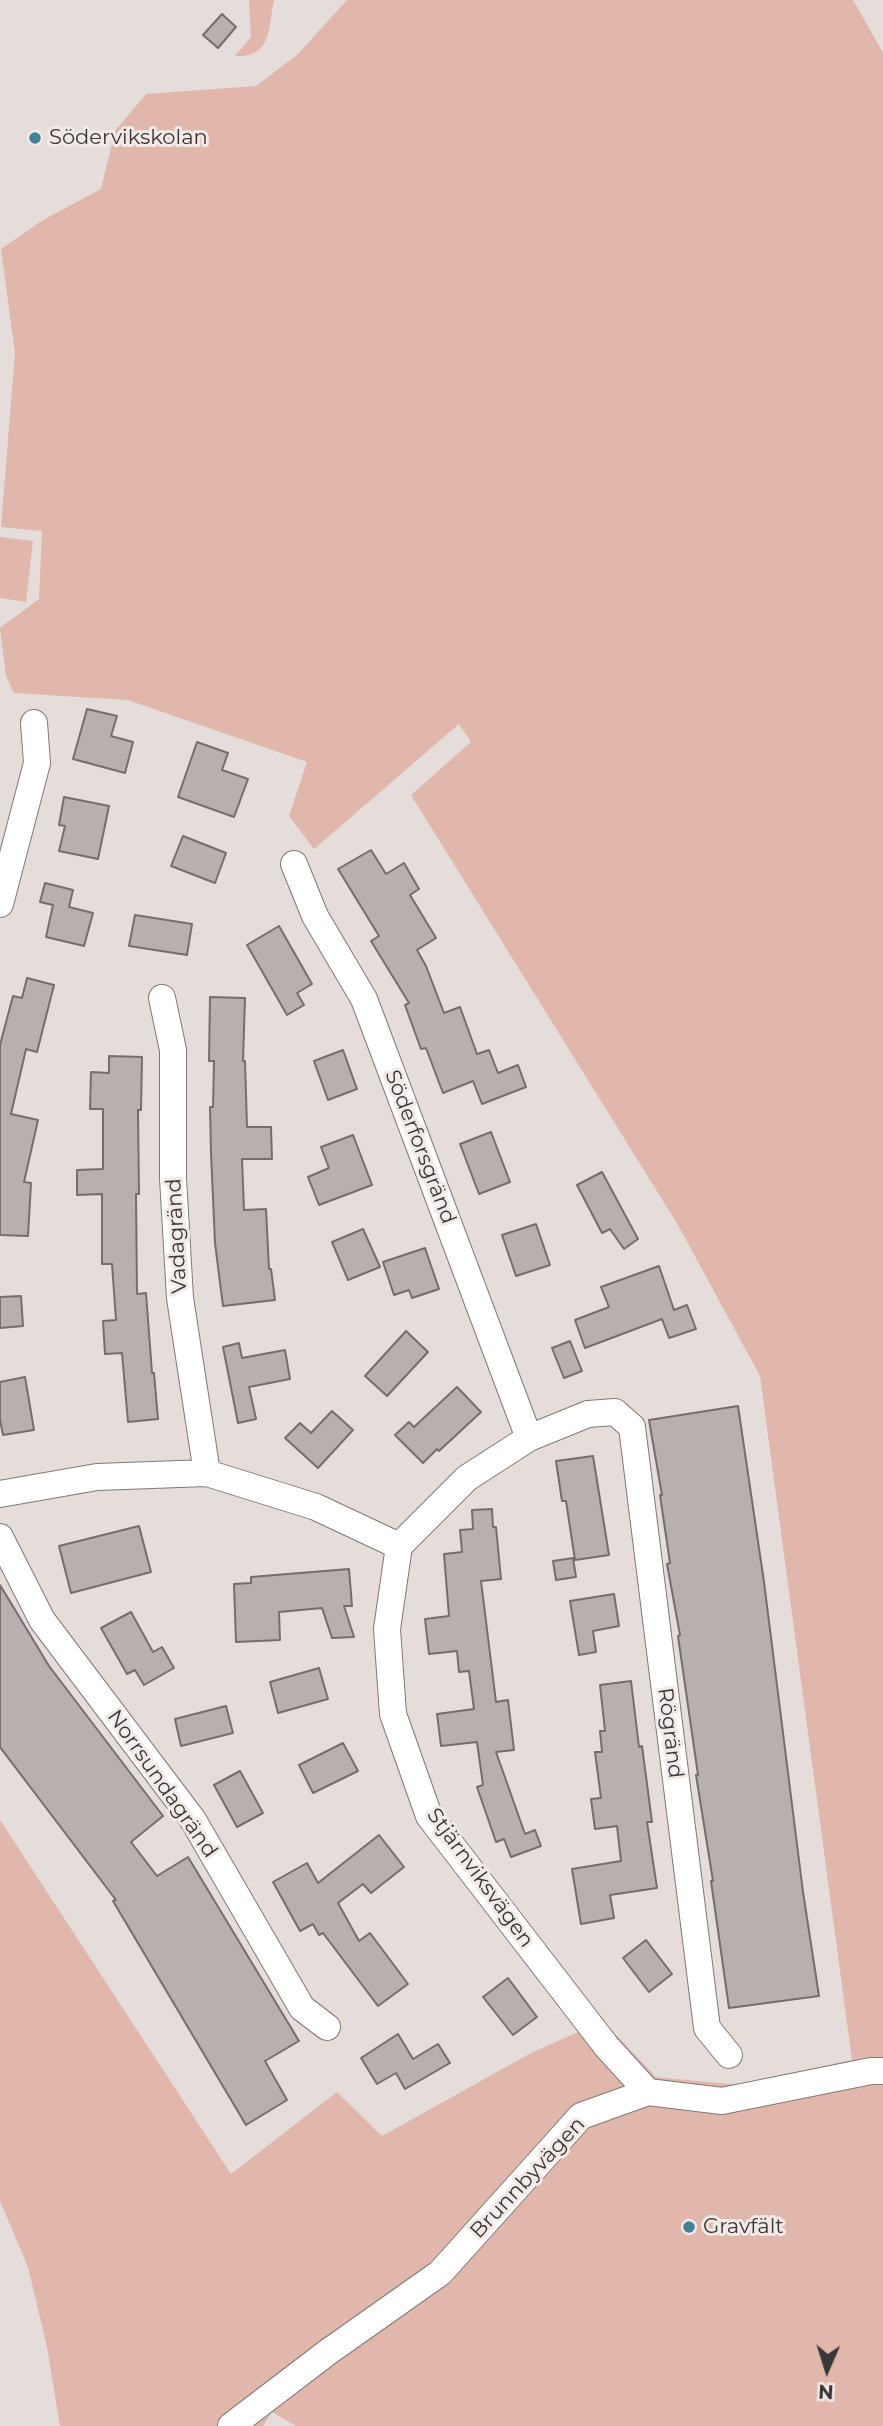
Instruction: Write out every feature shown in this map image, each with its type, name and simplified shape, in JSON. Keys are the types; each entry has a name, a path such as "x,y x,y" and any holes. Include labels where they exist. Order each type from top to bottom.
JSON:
{"street":[{"path":"0,904 37,763 34,723"},
{"name":"Söderforsgränd","path":"294,864 315,916 364,999 529,1438"},
{"name":"Vadagränd","path":"162,998 173,1051 173,1178 180,1298 207,1473"},
{"name":"Rögränd","path":"529,1438 588,1414 615,1412 632,1427 707,2028 729,2054"},
{"path":"0,1494 97,1476 207,1473 316,1507 399,1546 467,1478 529,1438"},
{"name":"Norrsundagränd","path":"0,1537 42,1620 193,1820 302,2008 327,2027"},
{"name":"Stjärnviksvägen","path":"399,1546 387,1629 393,1714 429,1816 607,2047 648,2092"},
{"name":"Brunnbyvägen","path":"230,2426 328,2352 440,2273 581,2116 648,2092 722,2101 871,2071 883,2071"}],"shaded area":[{"path":"249,0 274,0 269,31 262,47 256,52 235,56 251,37"},
{"path":"347,0 853,0 883,53 883,2426 296,2426 272,2412 263,2426 60,2426 47,2347 28,2267 0,2201 0,1820 231,2174 337,2092 382,2136 531,2053 603,2021 656,2077 739,2085 852,2060 760,1376 678,1225 411,795 471,742 459,724 314,849 289,816 307,762 128,700 14,693 6,676 0,628 39,599 42,531 1,527 15,353 1,249 43,220 101,189 115,131 146,94 256,86 297,55"},
{"path":"0,537 33,541 26,602 0,598"}],"building":[{"path":"222,14 236,27 218,48 203,35"},
{"path":"87,709 117,716 111,736 133,742 125,773 73,759"},
{"path":"197,742 228,753 222,770 248,779 234,817 178,797"},
{"path":"64,797 109,806 98,859 59,851 65,826 59,825"},
{"path":"183,836 226,853 215,883 171,866"},
{"path":"371,850 386,874 404,863 419,889 410,895 436,938 417,950 444,1013 460,1007 477,1054 489,1050 498,1073 518,1065 526,1087 482,1104 473,1081 443,1093 426,1048 421,1049 405,1005 409,1003 371,941 379,936 338,869"},
{"path":"45,883 73,890 69,907 93,913 84,946 46,937 53,905 40,902"},
{"path":"135,915 192,924 187,955 129,946"},
{"path":"279,926 312,984 297,993 304,1005 287,1015 247,945"},
{"path":"27,978 54,985 37,1052 26,1049 11,1114 38,1120 24,1182 31,1183 28,1236 0,1235 0,1045 13,996 22,998"},
{"path":"210,997 245,998 243,1061 247,1127 271,1127 272,1159 242,1159 244,1210 266,1209 269,1269 275,1300 223,1306 215,1243 211,1153 210,1107 213,1107 214,1061 209,1061"},
{"path":"343,1050 357,1089 328,1100 314,1061"},
{"path":"109,1056 142,1057 141,1110 138,1110 139,1194 136,1194 137,1294 146,1293 158,1419 128,1422 122,1353 105,1354 103,1321 116,1320 112,1264 102,1264 102,1194 77,1195 77,1170 103,1169 103,1109 90,1109 91,1072 109,1073"},
{"path":"491,1132 510,1182 479,1194 460,1144"},
{"path":"353,1135 372,1185 319,1205 308,1177 329,1168 321,1147"},
{"path":"602,1172 638,1239 624,1249 610,1229 602,1233 577,1185"},
{"path":"536,1224 550,1265 516,1276 502,1235"},
{"path":"363,1229 380,1267 348,1280 332,1242"},
{"path":"425,1248 439,1289 412,1298 409,1290 394,1295 383,1262"},
{"path":"659,1266 674,1310 687,1305 696,1329 669,1338 662,1319 585,1348 575,1320 609,1307 601,1287"},
{"path":"21,1296 23,1326 0,1328 0,1297"},
{"path":"406,1331 428,1352 387,1396 365,1376"},
{"path":"570,1341 582,1371 564,1378 552,1348"},
{"path":"239,1343 242,1358 285,1350 290,1379 249,1387 256,1419 238,1423 223,1347"},
{"path":"25,1377 34,1430 3,1435 0,1420 0,1382"},
{"path":"457,1387 481,1412 423,1463 395,1435 409,1422 414,1427"},
{"path":"738,1406 819,1996 729,2008 696,1775 678,1636 680,1635 667,1564 670,1563 662,1495 649,1420"},
{"path":"332,1411 353,1430 318,1468 285,1438 300,1423 311,1433"},
{"path":"593,1456 609,1555 575,1560 566,1501 562,1501 556,1461"},
{"path":"492,1509 501,1579 481,1581 496,1702 508,1700 514,1750 496,1752 525,1834 535,1830 541,1846 511,1857 504,1839 496,1842 477,1787 483,1785 477,1742 441,1746 437,1714 474,1709 469,1671 459,1672 457,1651 429,1654 425,1619 449,1616 444,1554 462,1552 460,1530 473,1529 472,1510"},
{"path":"139,1526 151,1572 71,1593 59,1546"},
{"path":"573,1558 576,1577 556,1580 553,1561"},
{"path":"349,1569 352,1606 344,1606 354,1637 332,1638 322,1608 279,1612 280,1640 236,1642 234,1584 251,1583 251,1577"},
{"path":"0,1585 49,1666 163,1816 131,1842 157,1876 188,1857 299,2041 265,2061 287,2100 246,2125 113,1901 116,1900 0,1747"},
{"path":"614,1594 619,1626 593,1631 596,1652 579,1655 570,1601"},
{"path":"131,1612 153,1652 162,1647 174,1668 144,1685 135,1670 127,1674 101,1628"},
{"path":"319,1668 328,1699 278,1713 270,1682"},
{"path":"631,1681 652,1822 647,1822 657,1888 610,1895 614,1918 581,1924 572,1869 621,1861 617,1826 595,1829 591,1799 601,1798 595,1752 602,1752 600,1731 605,1731 600,1685"},
{"path":"226,1706 233,1733 181,1746 175,1719"},
{"path":"343,1743 358,1771 313,1793 299,1765"},
{"path":"240,1771 263,1813 237,1827 214,1785"},
{"path":"379,1835 404,1867 371,1893 363,1884 338,1903 359,1941 370,1933 408,1984 378,2006 323,1933 319,1935 313,1924 300,1931 273,1882 307,1863 318,1883"},
{"path":"646,1940 672,1974 649,1992 623,1958"},
{"path":"508,1978 537,2017 513,2035 483,1997"},
{"path":"398,2034 413,2059 438,2044 450,2063 405,2089 396,2073 377,2084 361,2058"}],"place":[{"name":"Södervikskolan","path":"35,138"},
{"name":"Gravfält","path":"689,2227"}]}
